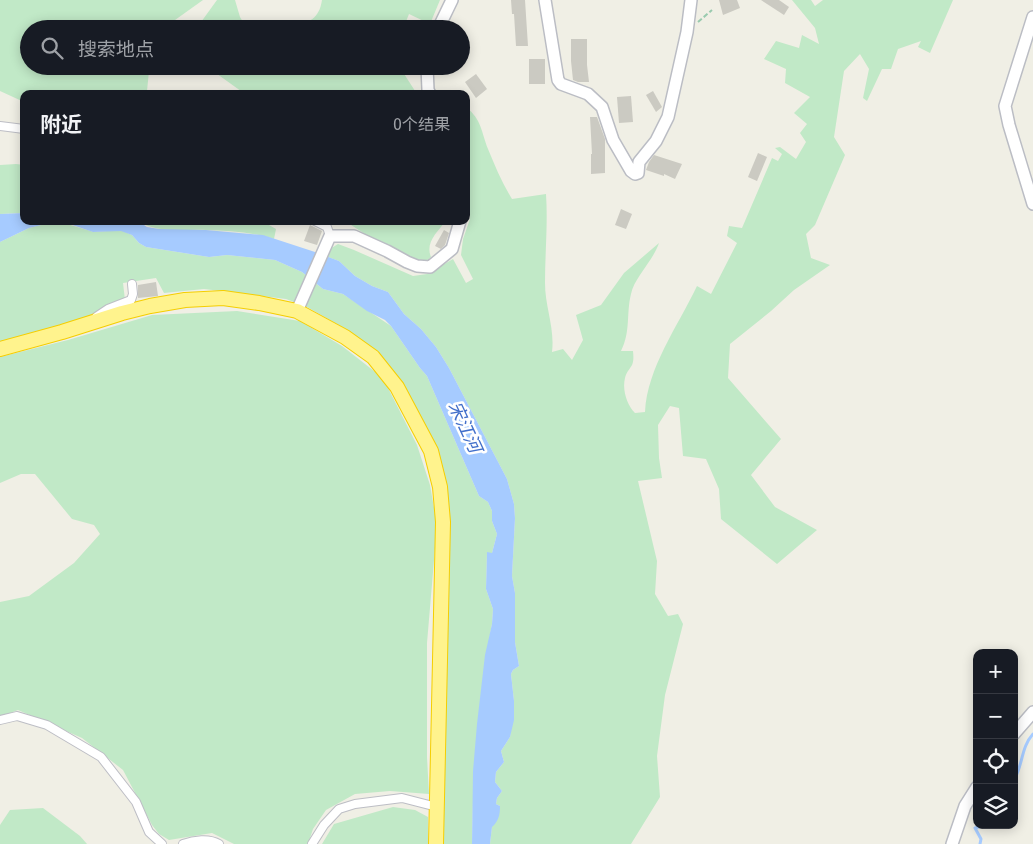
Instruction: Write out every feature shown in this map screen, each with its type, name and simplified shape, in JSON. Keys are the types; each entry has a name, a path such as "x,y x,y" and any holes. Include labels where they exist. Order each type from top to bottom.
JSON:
{"highway":[{"path":"0,349 150,306 204,298 244,300 297,311 345,337 373,357 397,387 431,451 440,487 443,522 436,844"}],"street":[{"path":"442,20 452,0"},
{"path":"544,0 558,80 561,84 588,94 602,107 613,140 631,171 635,174 638,173 639,162 656,141 668,117 687,32 691,0"},
{"path":"1033,17 1005,106 1033,204"},
{"path":"427,75 428,90"},
{"path":"3,128 20,129"},
{"path":"297,311 330,236 327,227 323,225"},
{"path":"330,236 354,236 387,250 407,262 417,266 430,267 452,249 459,225"},
{"path":"91,322 108,309 131,300 133,294 132,284"},
{"path":"1018,729 1033,712"},
{"path":"0,720 18,716 47,725 102,757 136,802 149,832 162,844"},
{"path":"952,844 965,806 973,793"},
{"path":"312,844 324,824 339,809 355,804 402,798 437,807"},
{"path":"183,844 202,840 215,841 219,844"}],"green space":[{"path":"0,0 203,0 175,20 20,20 20,75 149,75 147,90 20,90 20,100 0,91"},
{"path":"217,0 235,0 242,20 203,20"},
{"path":"322,0 440,0 432,20 422,20 409,14 407,20 311,20 320,9"},
{"path":"792,0 811,0 815,6 823,0 953,0 930,53 918,47 921,41 898,49 891,69 882,69 867,101 863,98 869,69 860,54 844,71 834,137 845,155 815,225 806,234 811,258 830,265 794,290 730,344 728,378 781,439 751,475 775,507 817,530 777,564 721,519 719,489 706,459 683,456 679,408 670,406 658,425 662,478 638,481 657,561 655,594 668,616 678,614 683,624 665,695 657,756 660,797 631,844 490,844 492,826 500,806 496,804 497,798 502,791 495,782 496,772 504,762 501,751 510,737 514,701 511,674 519,666 515,642 515,593 512,576 514,504 507,479 449,368 436,347 421,329 404,314 388,292 372,286 355,276 339,261 328,257 330,249 338,244 413,276 427,274 453,259 466,283 473,279 461,255 463,239 468,225 470,225 470,111 478,121 496,168 512,199 546,194 545,283 553,343 552,352 563,349 572,360 583,340 576,315 601,305 624,273 659,243 633,288 626,336 621,351 633,351 632,364 624,383 628,402 635,413 645,412 651,379 657,363 697,286 711,294 737,243 727,236 729,226 742,228 772,158 778,161 782,154 775,148 780,147 796,159 806,142 800,133 807,124 794,113 810,97 785,83 786,69 764,59 776,41 799,48 802,35 819,44 815,28"},
{"path":"219,75 405,75 414,90 239,90"},
{"path":"20,164 20,213 0,214 0,165"},
{"path":"41,225 70,225 94,232 121,230 132,235 139,243 146,247 209,257 227,255 275,260 302,272 323,289 343,294 391,326 427,376 479,496 488,502 492,511 492,521 497,534 492,553 487,553 486,589 493,609 477,734 472,844 443,844 441,476 379,356 344,328 307,307 286,299 204,289 164,293 156,278 123,283 125,300 92,314 89,319 0,343 0,242 29,228"},
{"path":"146,225 269,225 276,229 274,239 232,231 154,228"},
{"path":"351,225 443,225 431,242 431,257 425,262 418,261 368,236"},
{"path":"237,311 300,321 342,346 383,378 417,445 430,485 437,525 427,643 427,757 429,794 390,791 355,794 326,810 313,829 308,844 234,844 212,833 169,840 159,834 152,825 123,770 82,738 18,710 0,717 0,602 29,596 74,563 100,534 94,525 72,519 35,474 21,474 0,483 0,357 68,340 152,315"},
{"path":"393,807 415,810 428,817 428,844 322,844 334,824"},
{"path":"43,808 80,836 87,844 0,844 0,825 10,810"}],"water":[{"path":"20,213 20,225 41,225 29,228 0,242 0,214"},
{"name":"宋江河","path":"73,225 144,225 159,229 206,230 263,235 315,252 339,261 355,276 372,286 388,292 404,314 421,329 436,347 449,368 507,479 514,504 512,576 515,593 515,642 519,666 511,674 514,720 510,737 501,751 504,762 496,772 495,782 502,791 497,798 496,804 500,806 499,815 498,820 492,827 490,844 472,844 473,771 485,655 492,624 493,609 486,589 487,552 492,553 497,534 492,521 492,511 488,502 479,496 427,376 385,320 367,311 343,294 323,289 302,272 275,260 227,255 209,257 146,247 139,243 132,235 121,231 93,232"}],"building":[{"path":"511,0 525,0 528,46 516,46"},
{"path":"719,0 737,0 740,8 723,15"},
{"path":"761,0 779,0 789,7 784,15"},
{"path":"571,39 587,39 589,82 573,80"},
{"path":"529,59 545,59 545,84 529,84"},
{"path":"476,74 487,89 476,98 465,82"},
{"path":"653,91 662,107 656,112 646,95"},
{"path":"631,96 633,122 619,123 617,97"},
{"path":"590,117 597,117 605,139 605,173 591,174"},
{"path":"758,153 767,157 757,181 748,177"},
{"path":"654,155 682,164 675,179 664,174 664,176 646,170"},
{"path":"621,209 632,214 626,229 615,225"},
{"path":"310,225 322,231 317,245 304,241"},
{"path":"444,230 449,233 445,245 441,249 435,246"},
{"path":"156,282 158,296 138,298 138,285"}],"waterway":[{"path":"1018,771 1026,745 1033,734"},
{"path":"976,829 981,839 980,844"}]}
